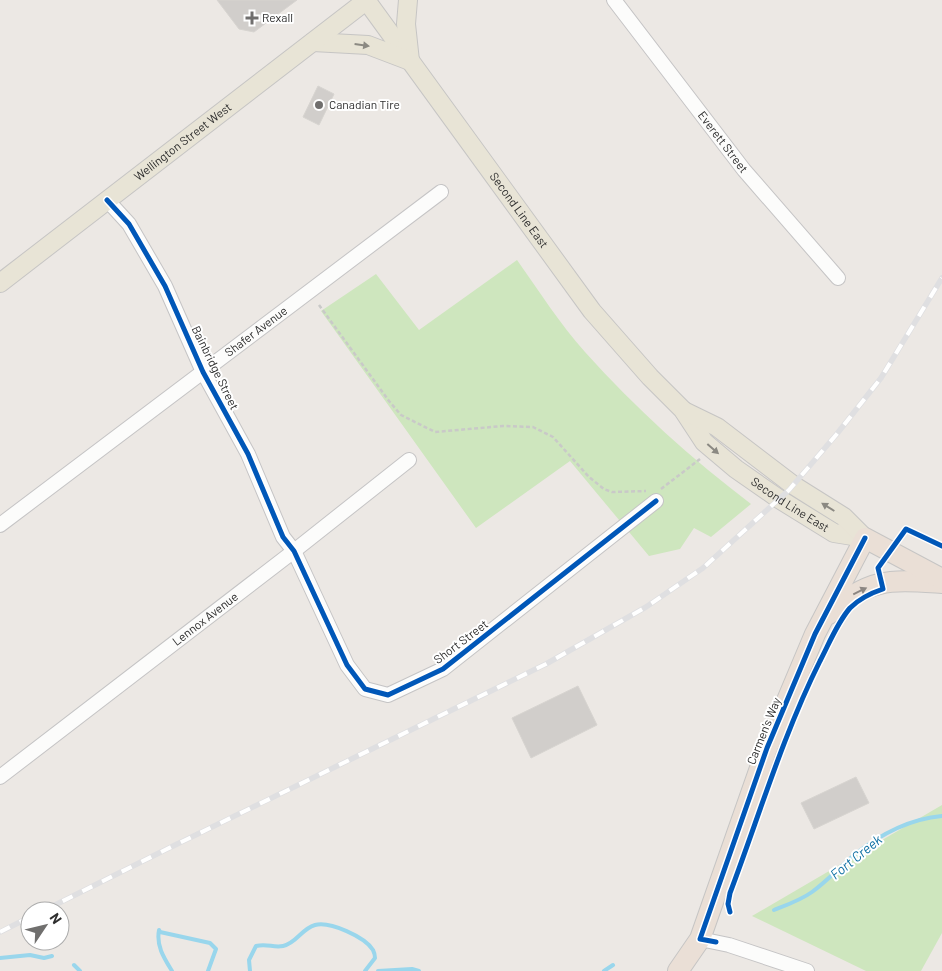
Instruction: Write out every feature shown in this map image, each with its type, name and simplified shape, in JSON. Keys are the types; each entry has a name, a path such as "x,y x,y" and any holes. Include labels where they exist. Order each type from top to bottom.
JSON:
{"highway":[{"name":"Second Line East","path":"865,538 942,579"},
{"name":"Carmen's Way","path":"678,971 700,939 767,748 822,620 865,538"},
{"path":"822,620 843,601 859,591 878,584 899,580 942,583"}],"main road":[{"name":"Second Line East","path":"367,0 592,311 650,376 683,410 717,427 793,485 844,516 865,538"},
{"name":"Wellington Street West","path":"0,283 367,0"},
{"path":"314,42 368,45 410,61 406,24 408,0"}],"street":[{"name":"Everett Street","path":"614,0 744,170 838,278"},
{"name":"Shafer Avenue","path":"0,524 441,192"},
{"name":"Bainbridge Street","path":"107,200 129,224 165,286 203,372 248,454 283,537 294,551"},
{"name":"Lennox Avenue","path":"1,773 294,551 410,460"},
{"name":"Short Street","path":"294,551 347,665 365,689 388,695 443,669 656,494"},
{"path":"700,939 729,945 806,971"}],"path":[{"path":"319,305 389,401 402,415 435,432 503,426 533,427 552,437 589,477 604,489 612,492 656,494 703,456"}],"green space":[{"path":"517,260 567,330 604,373 665,432 751,504 711,537 694,528 680,549 649,556 570,461 476,528 321,311 376,274 419,330"},
{"path":"942,805 942,933 921,971 866,971 752,916"}],"building":[{"name":"Rexall","path":"217,0 297,0 254,32 239,29"},
{"name":"Canadian Tire","path":"318,86 334,94 319,125 303,117"},
{"path":"578,686 597,725 531,758 512,718"},
{"path":"856,777 869,803 814,829 801,803"}],"waterway":[{"name":"Fort Creek","path":"774,910 799,900 812,892 873,841 906,824 942,816"},
{"name":"Fort Creek","path":"250,971 249,960 256,946 283,946 292,942 310,927 321,924 347,931 369,945 373,950 375,958 366,971"},
{"name":"Fort Creek","path":"172,971 160,947 159,930 160,932 210,943 216,949 208,971"},
{"name":"Fort Creek","path":"0,958 30,955 44,958 52,956"},
{"name":"Fort Creek","path":"74,965 80,971"},
{"name":"Fort Creek","path":"604,971 613,965"},
{"name":"Fort Creek","path":"378,971 412,969 419,971"}],"railway":[{"path":"63,901 546,664 646,607 703,568 789,490 836,435 881,378 942,278"},
{"path":"0,932 20,922"}],"cycle path":[{"path":"107,200 129,224 165,286 203,372 248,454 283,537 294,551 347,665 365,689 388,695 443,669 656,501"},
{"path":"730,912 728,904 730,893 783,747 807,689 837,627 850,608 865,597 883,589 878,568 906,529 942,546"},
{"path":"716,942 700,939 767,748 815,634 865,538"}],"place":[{"name":"Rexall","path":"252,18"},
{"name":"Canadian Tire","path":"319,105"}]}
